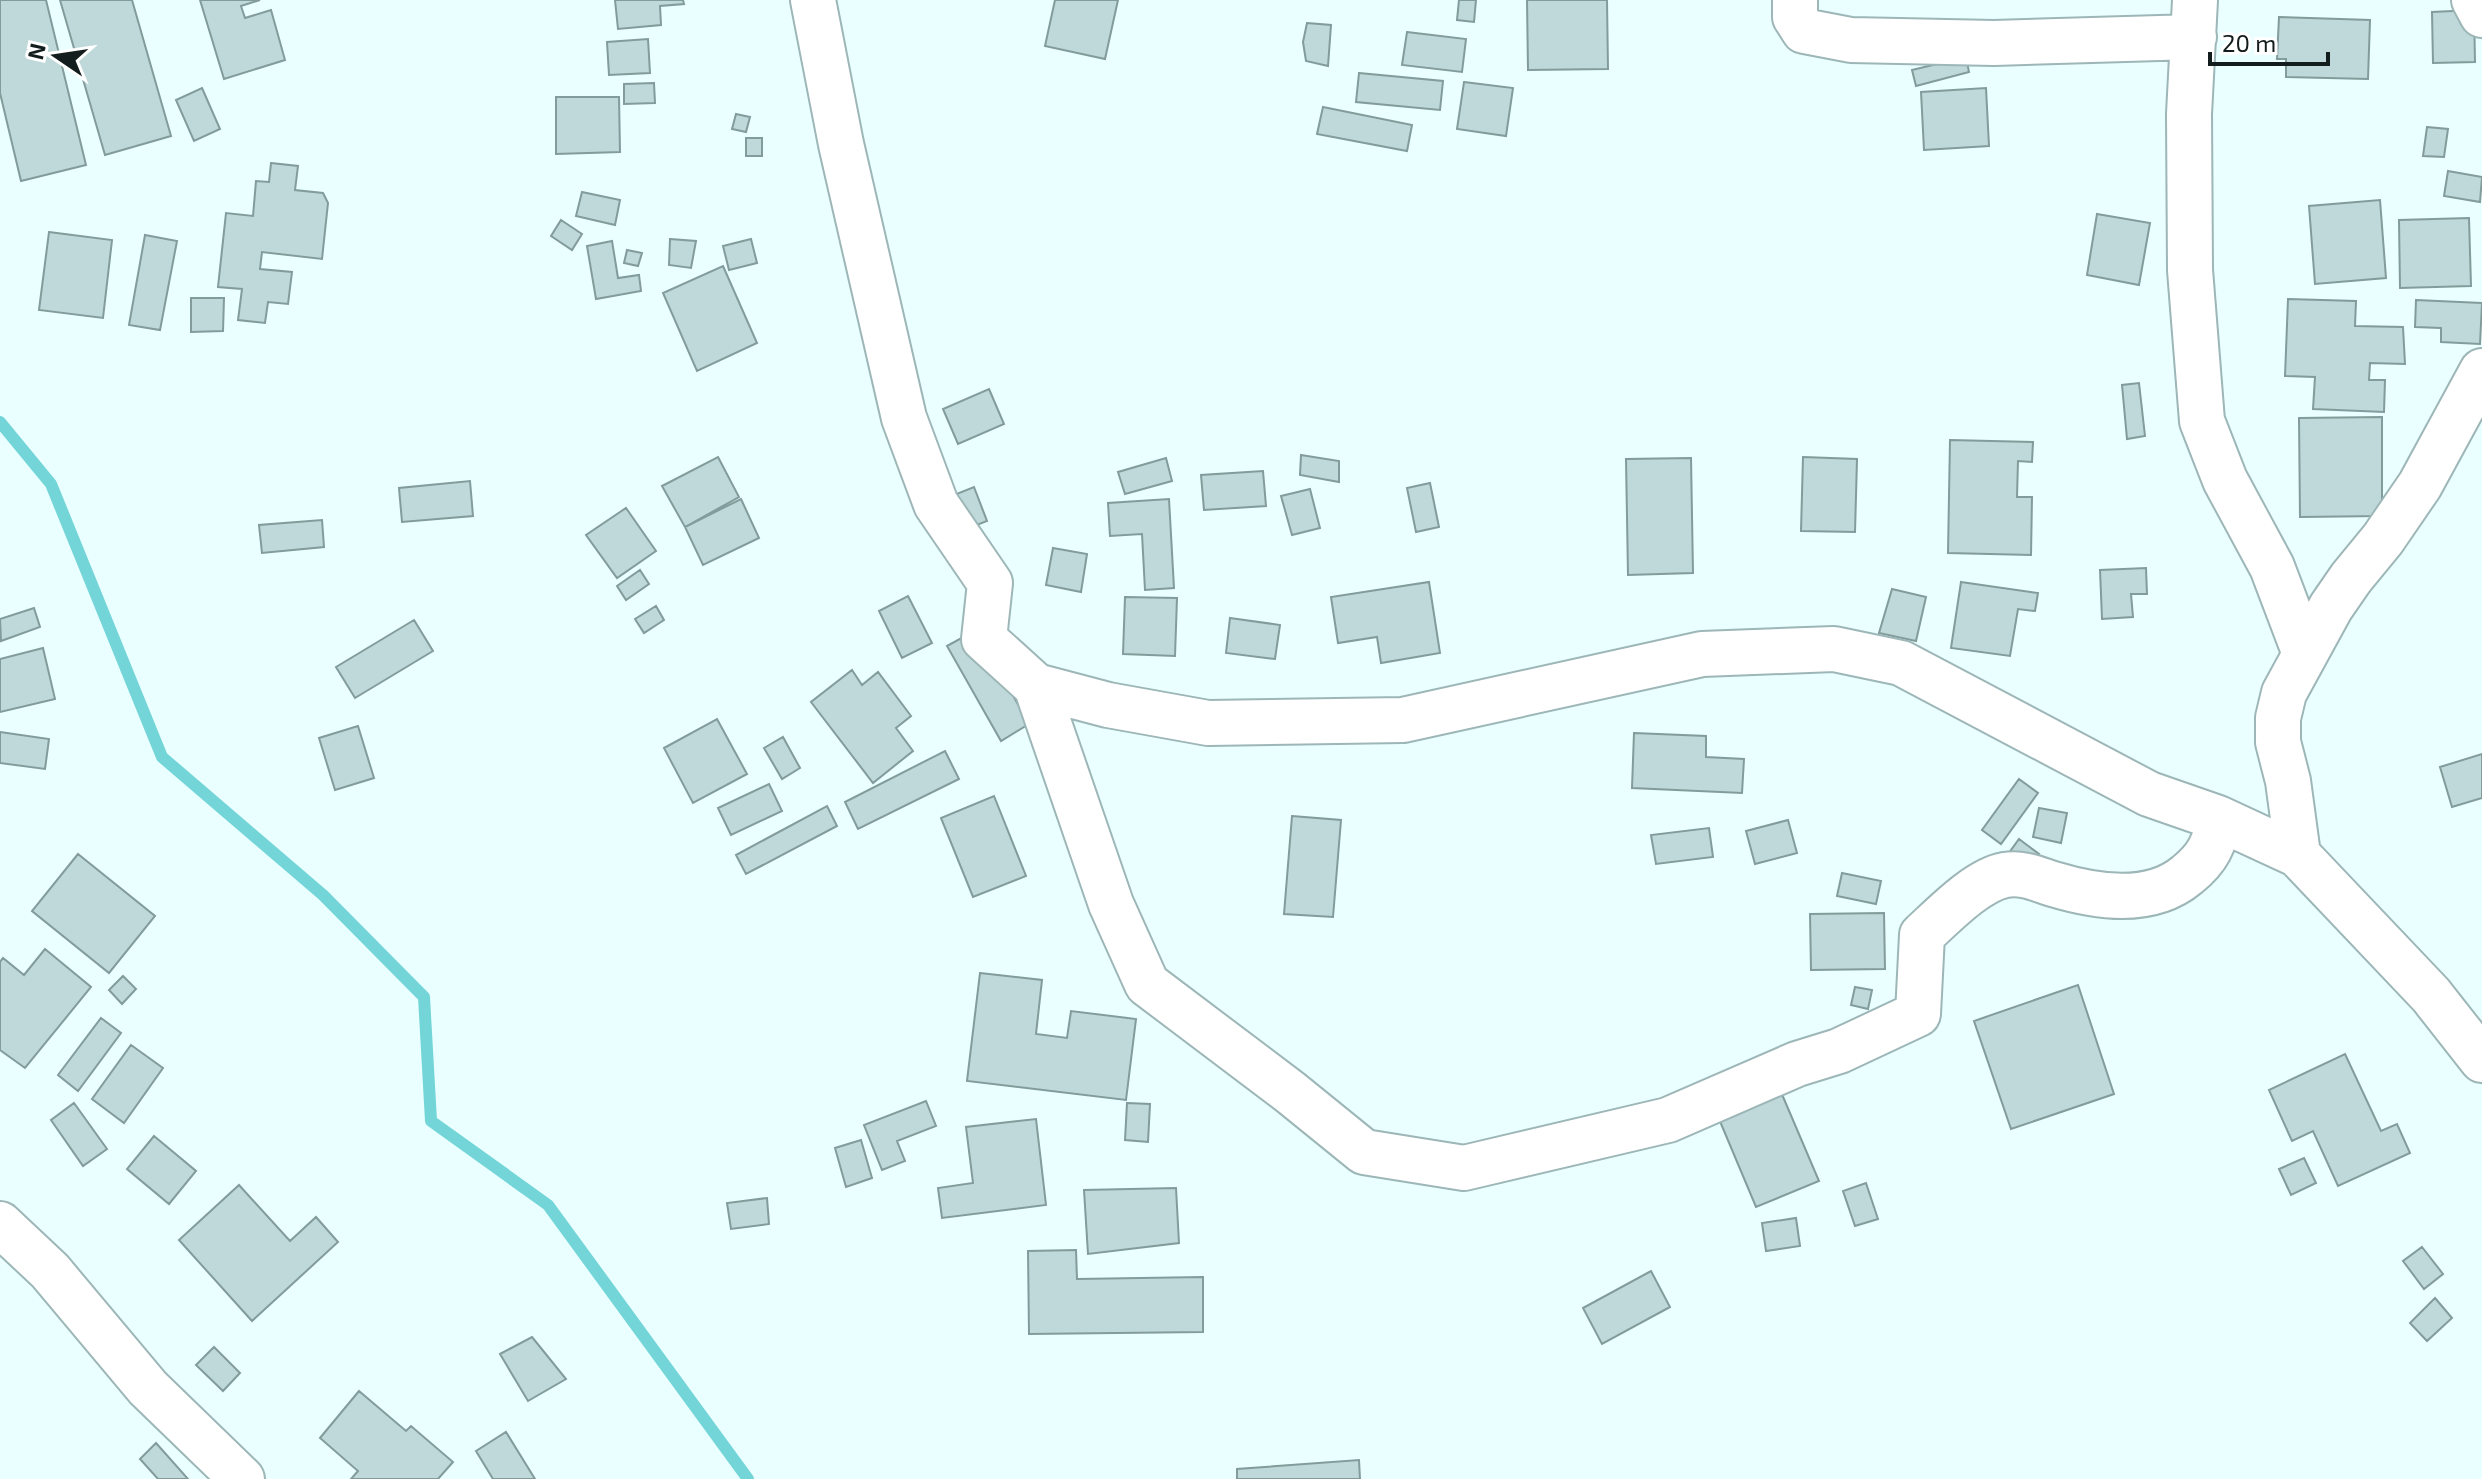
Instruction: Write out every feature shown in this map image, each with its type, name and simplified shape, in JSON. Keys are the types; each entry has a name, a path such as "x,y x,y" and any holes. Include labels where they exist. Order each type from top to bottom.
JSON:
{"street":[{"path":"813,0 841,144 904,418 936,504 990,583 984,639 1036,686 1108,705 1208,723 1403,720 1702,654 1834,649 1901,663 2149,794 2218,818 2298,855 2431,995 2482,1060"},
{"path":"1795,0 1795,17 1804,31 1851,40 1994,43 2195,19 2189,114 2190,270 2202,421 2225,480 2272,567 2305,654"},
{"path":"2474,0 2482,15"},
{"path":"2298,855 2277,727 2284,693 2337,598 2420,485 2482,371"},
{"path":"1036,686 1111,904 1147,984 1364,1152 1464,1168 1668,1120 1797,1064 1839,1051 1918,1014 1922,935 1977,888 1998,877 2018,874 2089,893 2156,893 2172,887 2206,856 2216,840 2218,818"},
{"path":"0,1224 50,1271 148,1388 242,1479"}],"building":[{"path":"0,0 46,0 86,165 21,181 0,93"},
{"path":"60,0 132,0 171,136 105,155"},
{"path":"200,0 260,0 241,6 245,18 271,10 285,60 224,79"},
{"path":"615,0 683,0 684,4 660,6 661,25 618,29"},
{"path":"1055,0 1118,0 1105,59 1045,46"},
{"path":"1459,0 1476,0 1474,22 1457,20"},
{"path":"1527,0 1607,0 1608,69 1528,70"},
{"path":"2474,10 2475,62 2433,63 2432,12"},
{"path":"2279,17 2370,20 2368,79 2286,77 2286,59 2277,59"},
{"path":"1307,23 1331,25 1328,66 1306,61 1303,42"},
{"path":"1407,32 1466,39 1462,72 1402,65"},
{"path":"648,39 650,73 609,75 607,42"},
{"path":"1966,57 1969,72 1916,86 1912,70"},
{"path":"1359,73 1443,81 1440,110 1356,102"},
{"path":"1464,82 1513,88 1506,136 1457,129"},
{"path":"654,83 655,103 624,104 624,84"},
{"path":"202,88 220,129 194,141 176,100"},
{"path":"1986,88 1989,146 1924,150 1921,92"},
{"path":"556,97 619,97 620,152 556,154"},
{"path":"1323,107 1412,125 1407,151 1317,134"},
{"path":"736,114 750,117 746,132 732,129"},
{"path":"2427,127 2448,129 2444,157 2423,156"},
{"path":"746,138 762,138 762,156 746,156"},
{"path":"271,163 298,166 295,190 323,193 328,203 322,259 262,252 260,269 292,272 288,304 268,302 265,323 238,320 242,289 218,287 226,213 253,216 256,181 269,182"},
{"path":"2448,171 2482,177 2480,202 2444,196"},
{"path":"582,192 620,200 615,225 576,216"},
{"path":"2380,200 2386,278 2315,284 2309,206"},
{"path":"2097,214 2150,223 2139,285 2087,275"},
{"path":"2469,218 2471,286 2400,288 2399,220"},
{"path":"561,220 582,234 572,250 551,236"},
{"path":"49,232 112,240 103,318 39,310"},
{"path":"145,235 177,241 160,330 129,325"},
{"path":"670,239 696,241 691,268 669,265"},
{"path":"751,239 757,263 729,270 723,246"},
{"path":"612,241 618,278 639,275 641,291 596,299 587,246"},
{"path":"627,250 642,253 638,266 624,263"},
{"path":"723,266 757,343 697,371 663,293"},
{"path":"191,298 224,298 223,331 191,332"},
{"path":"2288,299 2356,301 2355,326 2403,327 2405,364 2370,363 2369,380 2385,380 2384,412 2313,409 2315,377 2285,376"},
{"path":"2416,300 2482,303 2480,344 2441,342 2441,328 2415,327"},
{"path":"2139,383 2145,436 2127,439 2122,385"},
{"path":"989,389 1004,424 958,444 943,409"},
{"path":"2382,417 2382,516 2300,517 2299,418"},
{"path":"1950,440 2033,442 2032,462 2018,461 2017,497 2032,497 2031,555 1948,553"},
{"path":"1301,455 1339,461 1339,482 1300,475"},
{"path":"718,457 739,497 685,527 662,486"},
{"path":"1803,457 1857,459 1855,532 1801,531"},
{"path":"1166,458 1172,481 1125,494 1118,472"},
{"path":"1691,458 1693,573 1628,575 1626,459"},
{"path":"1263,471 1266,506 1204,510 1201,475"},
{"path":"470,481 473,516 402,522 399,488"},
{"path":"1430,483 1439,527 1416,532 1407,488"},
{"path":"974,487 987,521 967,529 954,495"},
{"path":"1310,489 1320,528 1292,535 1281,496"},
{"path":"741,499 759,538 703,565 685,527"},
{"path":"1169,499 1174,588 1145,590 1142,534 1110,536 1108,503"},
{"path":"626,508 656,551 617,578 586,535"},
{"path":"322,520 324,547 262,553 259,525"},
{"path":"1053,548 1087,554 1081,592 1046,585"},
{"path":"2146,568 2147,594 2131,594 2133,617 2102,619 2100,570"},
{"path":"640,570 649,584 626,600 617,586"},
{"path":"1429,582 1440,653 1381,663 1377,637 1338,643 1331,597"},
{"path":"1961,582 2038,593 2035,611 2018,609 2010,656 1951,648"},
{"path":"1892,589 1926,597 1916,641 1879,633"},
{"path":"908,596 932,643 902,658 879,611"},
{"path":"1125,597 1177,598 1175,656 1123,654"},
{"path":"656,606 664,620 644,633 635,619"},
{"path":"34,608 40,627 1,641 0,619"},
{"path":"1230,618 1280,625 1275,659 1226,653"},
{"path":"414,620 433,651 355,698 336,667"},
{"path":"976,630 1029,724 1001,741 947,646"},
{"path":"43,648 55,699 0,712 0,659"},
{"path":"852,670 862,685 878,672 911,716 896,728 913,751 873,783 811,702"},
{"path":"717,719 747,774 693,803 664,748"},
{"path":"358,726 374,778 335,790 319,738"},
{"path":"0,732 49,739 45,769 0,763"},
{"path":"1634,733 1706,736 1706,757 1744,759 1742,793 1632,788"},
{"path":"783,737 800,768 782,779 764,748"},
{"path":"945,751 959,779 858,829 845,802"},
{"path":"2482,754 2482,798 2452,807 2440,767"},
{"path":"2019,779 2038,793 2001,844 1982,830"},
{"path":"769,784 782,811 731,835 718,808"},
{"path":"994,796 1026,876 973,897 941,818"},
{"path":"827,806 837,826 746,874 736,855"},
{"path":"2039,808 2067,813 2061,843 2033,837"},
{"path":"1292,816 1341,820 1333,917 1284,914"},
{"path":"1788,820 1797,853 1755,864 1746,831"},
{"path":"1709,828 1713,857 1656,864 1651,835"},
{"path":"2019,839 2039,854 2027,872 2006,857"},
{"path":"78,854 155,916 109,973 32,911"},
{"path":"1842,873 1881,881 1876,904 1837,896"},
{"path":"1884,913 1885,969 1811,970 1810,914"},
{"path":"45,949 91,987 25,1068 0,1050 0,962 3,958 24,975"},
{"path":"980,973 1042,980 1036,1034 1067,1038 1071,1011 1136,1019 1126,1100 967,1081"},
{"path":"123,976 136,989 122,1004 109,990"},
{"path":"2078,985 2114,1094 2011,1129 1974,1021"},
{"path":"1855,987 1872,990 1868,1009 1851,1005"},
{"path":"101,1018 121,1033 78,1091 58,1075"},
{"path":"131,1045 163,1068 124,1123 92,1099"},
{"path":"2345,1054 2381,1131 2397,1124 2410,1153 2338,1186 2313,1131 2292,1141 2269,1090"},
{"path":"1781,1092 1819,1181 1756,1207 1719,1119"},
{"path":"926,1101 936,1126 897,1141 905,1161 882,1170 864,1125"},
{"path":"74,1103 107,1149 83,1166 51,1120"},
{"path":"1127,1103 1150,1104 1148,1142 1125,1140"},
{"path":"1036,1119 1046,1205 942,1218 938,1188 973,1183 966,1127"},
{"path":"154,1136 196,1171 169,1204 127,1169"},
{"path":"861,1140 872,1178 846,1187 835,1148"},
{"path":"2304,1158 2316,1183 2291,1195 2279,1169"},
{"path":"1866,1183 1878,1219 1855,1226 1843,1191"},
{"path":"239,1185 290,1241 316,1217 338,1242 252,1321 179,1240"},
{"path":"1176,1188 1179,1243 1088,1254 1084,1190"},
{"path":"767,1198 769,1224 731,1229 727,1203"},
{"path":"1796,1218 1800,1246 1766,1251 1762,1223"},
{"path":"2422,1247 2443,1274 2424,1289 2403,1261"},
{"path":"1076,1250 1077,1279 1203,1277 1203,1332 1029,1334 1028,1251"},
{"path":"1651,1271 1670,1307 1602,1344 1583,1308"},
{"path":"2435,1298 2452,1318 2427,1341 2410,1323"},
{"path":"532,1337 566,1379 528,1401 500,1354"},
{"path":"214,1347 240,1373 223,1391 196,1365"},
{"path":"359,1391 406,1431 411,1426 453,1462 438,1479 351,1479 358,1471 320,1438"},
{"path":"506,1432 535,1479 493,1479 476,1451"},
{"path":"156,1443 188,1479 158,1479 140,1459"},
{"path":"1359,1460 1360,1479 1237,1479 1237,1469"}],"waterway":[{"path":"0,422 51,484 162,757 323,895 424,997 431,1121 548,1205 748,1479"}]}
